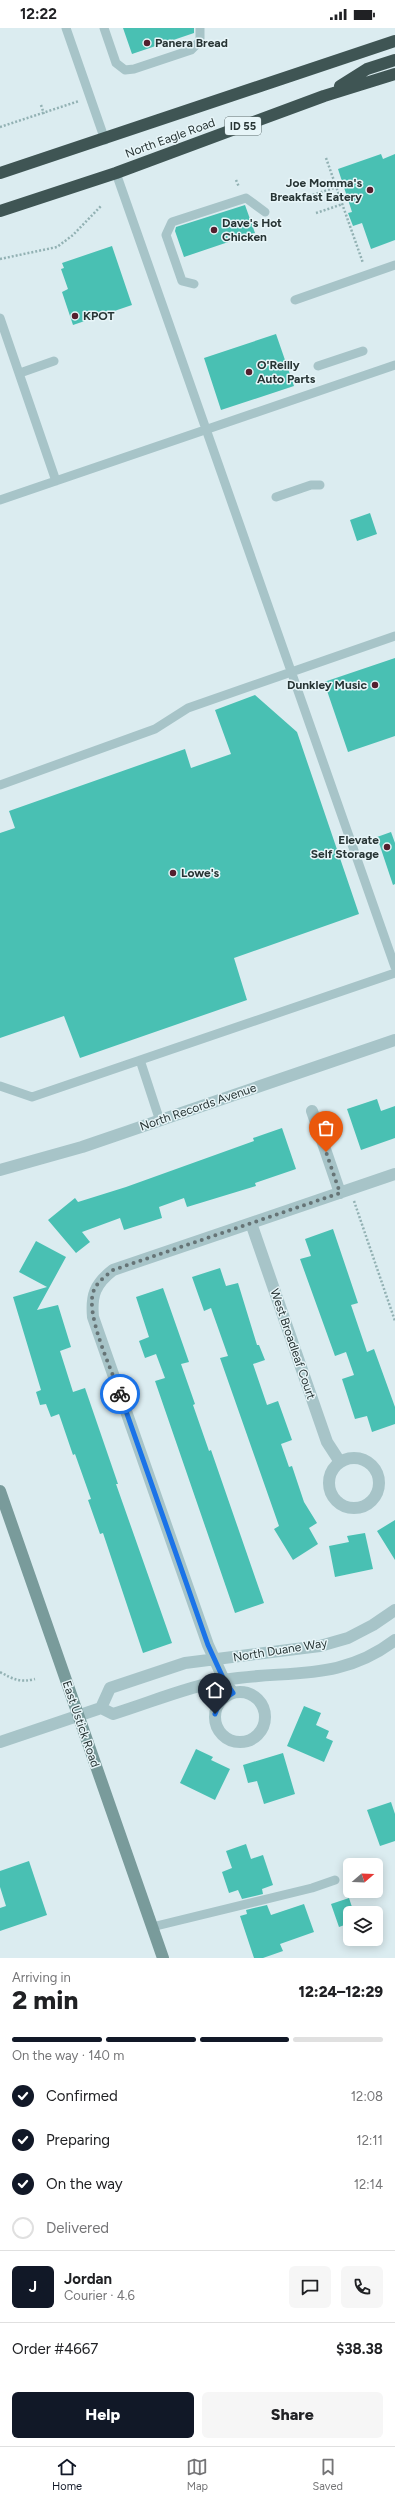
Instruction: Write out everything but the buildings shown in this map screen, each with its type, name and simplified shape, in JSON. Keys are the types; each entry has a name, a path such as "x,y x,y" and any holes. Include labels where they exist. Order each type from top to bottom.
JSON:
{"highway":[{"name":"North Eagle Road","path":"0,173 105,140 395,41"},
{"path":"324,96 367,70 395,60"},
{"name":"North Eagle Road","path":"0,211 116,172 324,96 395,74"}],"main road":[{"name":"East Ustick Road","path":"0,1491 162,1958"}],"street":[{"name":"North Records Avenue","path":"0,1170 82,1147 395,1040"},
{"path":"312,1111 344,1191"},
{"path":"233,1693 224,1680 215,1660 93,1317 94,1290 102,1279 113,1270 395,1174"},
{"name":"West Broadleaf Court","path":"251,1223 327,1442 340,1462"},
{"path":"349,1458 359,1458 368,1462 375,1469 379,1488 375,1497 368,1504 359,1508 350,1508 340,1504 334,1497 330,1488 329,1478 333,1469 340,1462 349,1458"},
{"name":"North Duane Way","path":"395,1610 373,1625 348,1638 320,1646 185,1663 110,1688 101,1708 114,1714 224,1680 301,1675 332,1669 361,1660 395,1640"},
{"path":"242,1692 252,1694 264,1709 265,1719 262,1728 256,1736 247,1741 238,1742 228,1739 221,1733 216,1724 215,1714 218,1705 224,1697 233,1693 242,1692"},
{"path":"0,1742 101,1708"}],"lane":[{"path":"66,28 105,140"},
{"path":"104,28 116,63 125,70 134,69 191,50 200,41 200,28"},
{"path":"116,172 395,966"},
{"path":"194,284 182,281 166,235 172,222 246,198 265,212"},
{"path":"295,300 395,265"},
{"path":"0,318 56,481"},
{"path":"318,366 363,351"},
{"path":"20,373 54,362"},
{"path":"0,500 395,365"},
{"path":"276,497 311,485 320,485"},
{"path":"0,785 155,729 188,708 395,636"},
{"path":"0,1086 32,1097 395,973"},
{"path":"140,1060 160,1121"},
{"path":"152,1927 305,1890 335,1880"}],"path":[{"path":"0,128 79,101"},
{"path":"41,105 44,114"},
{"path":"326,158 363,264"},
{"path":"309,196 337,187"},
{"path":"316,213 343,204"},
{"path":"0,259 57,246 73,235 101,206"},
{"path":"344,1191 395,1321"},
{"path":"0,1672 16,1681 25,1682 35,1679"}],"way so far":[{"path":"120,1394 93,1317 92,1303 94,1290 102,1279 113,1270 340,1193 326,1152"}],"place":[{"name":"Panera Bread","path":"147,43"},
{"name":"Joe Momma's Breakfast Eatery","path":"370,190"},
{"name":"Dave's Hot Chicken","path":"214,230"},
{"name":"KPOT","path":"75,316"},
{"name":"O'Reilly Auto Parts","path":"249,372"},
{"name":"Dunkley Music","path":"375,685"},
{"name":"Elevate Self Storage","path":"387,847"},
{"name":"Lowe's","path":"173,873"}],"route":[{"path":"120,1394 208,1645 224,1680 233,1693 224,1697 218,1705 215,1714"}]}
